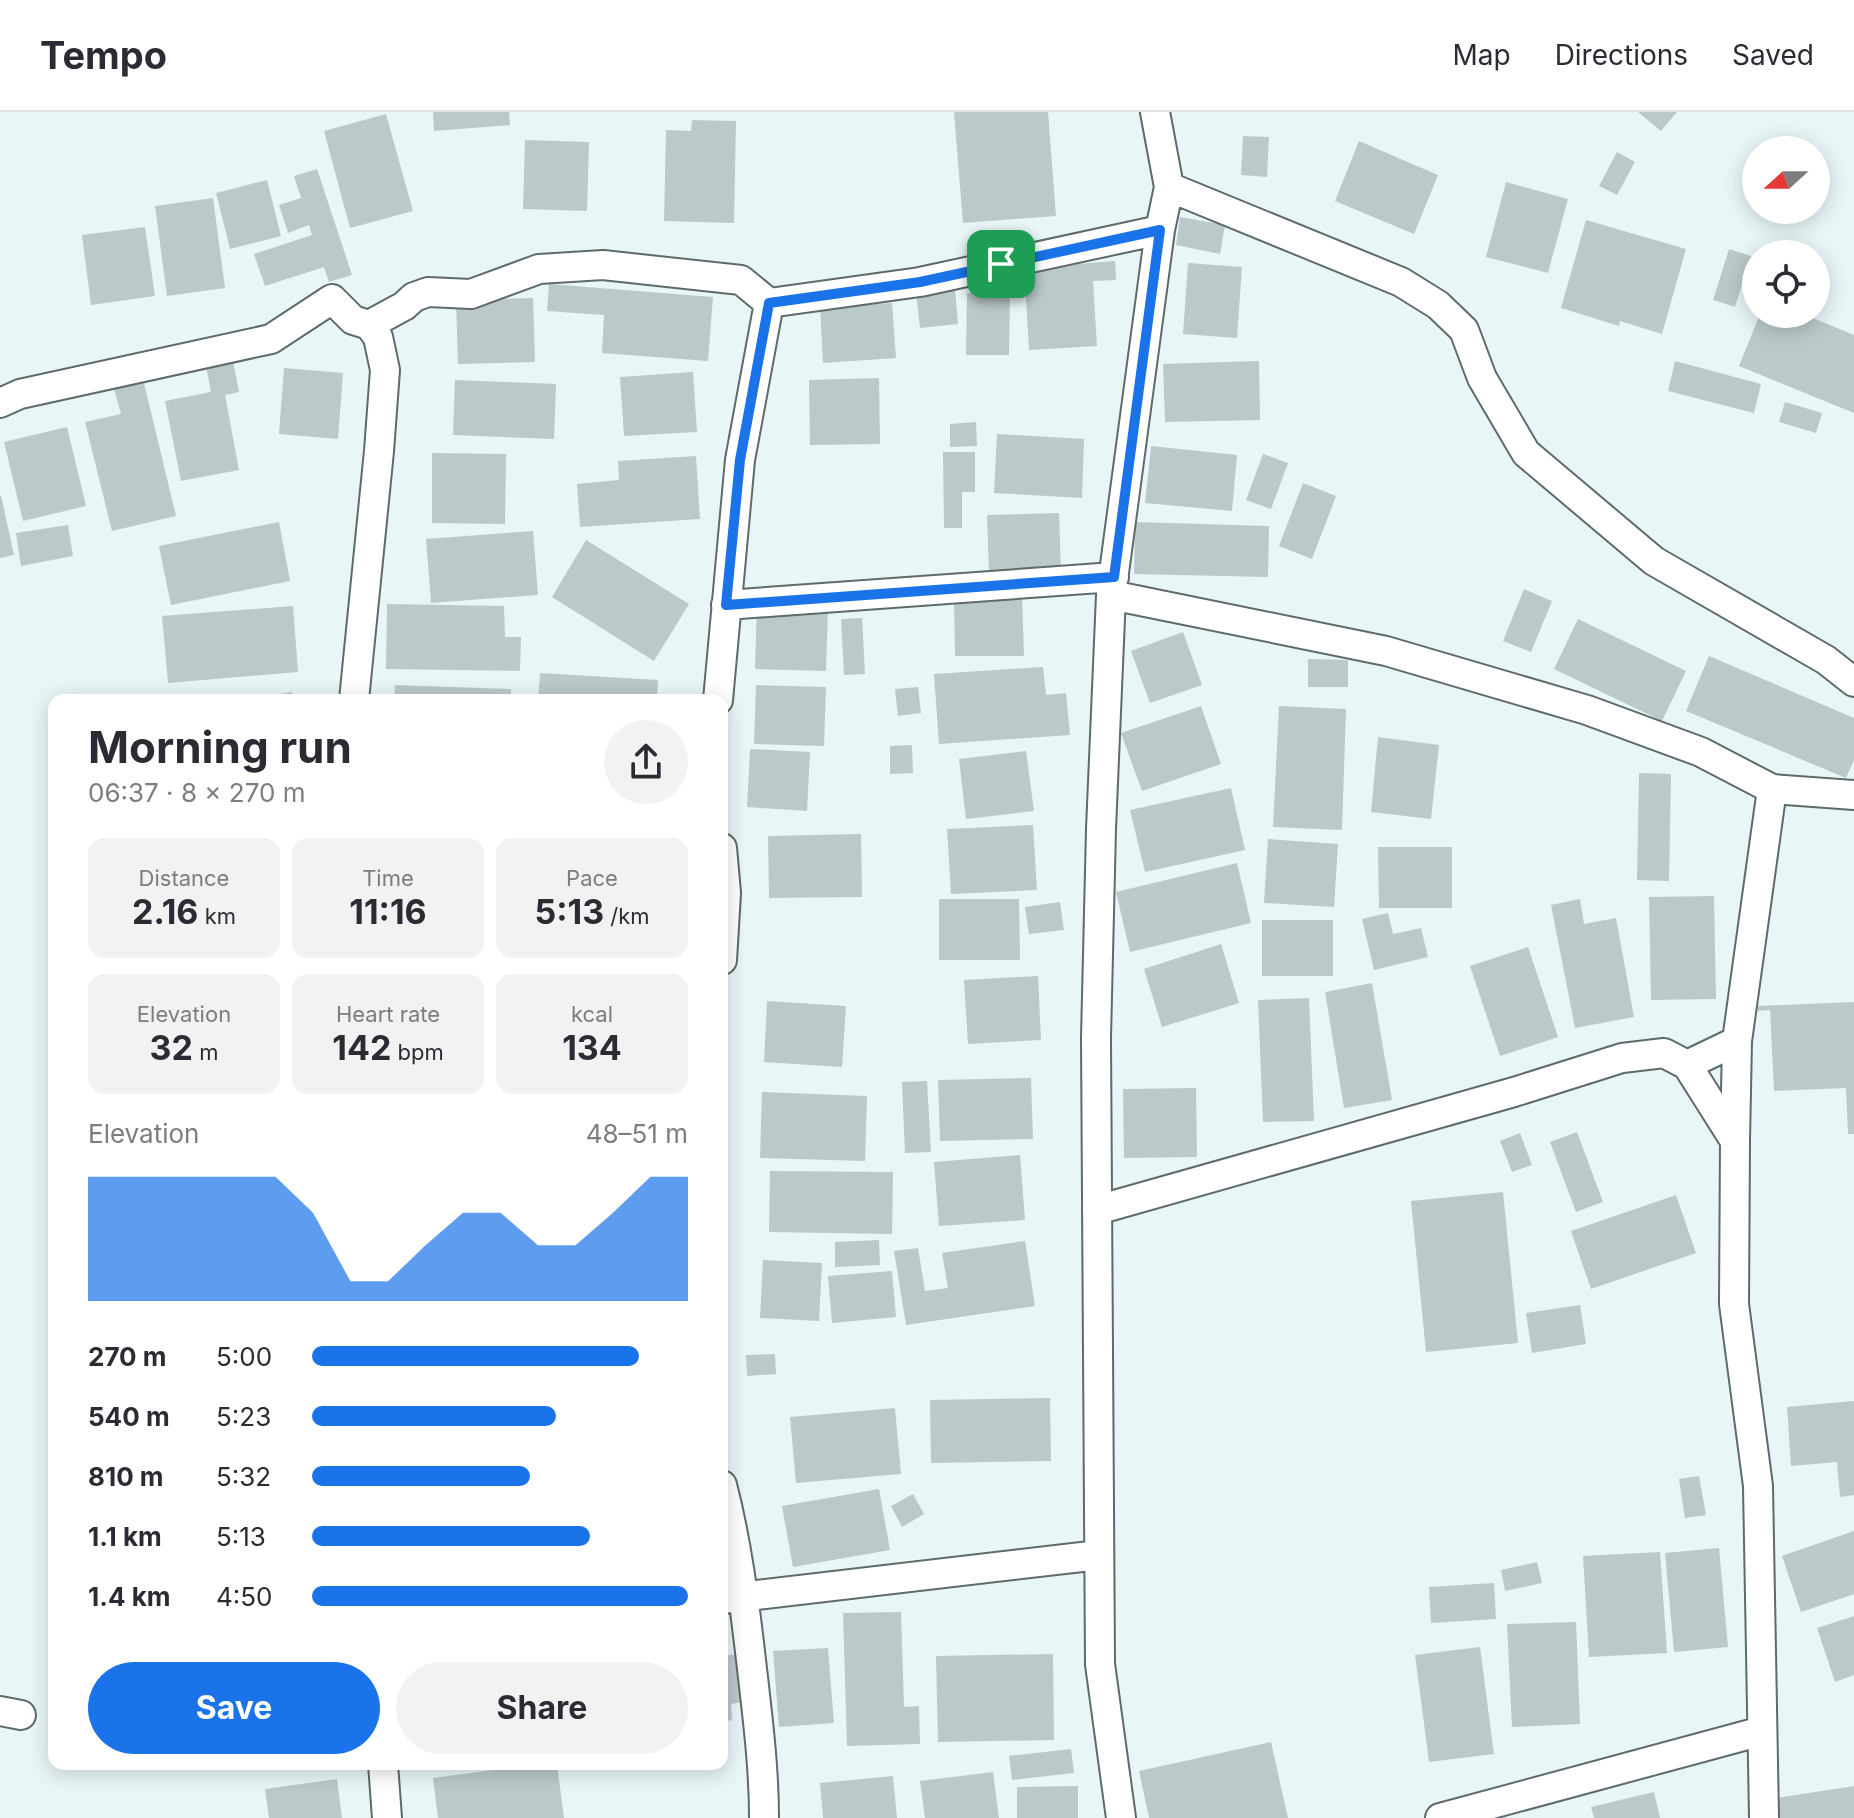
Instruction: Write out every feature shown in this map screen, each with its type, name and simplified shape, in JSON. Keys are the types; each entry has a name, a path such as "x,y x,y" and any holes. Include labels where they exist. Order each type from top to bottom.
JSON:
{"street":[{"path":"1121,1818 1100,1664 1096,1038 1112,586 1160,230 1169,187 1155,112"},
{"path":"1169,187 1401,282 1438,305 1464,330 1482,378 1526,453 1654,561 1826,660 1854,682"},
{"path":"369,325 414,297 428,292 471,294 539,269 603,265 741,280 769,303 920,282 1160,230"},
{"path":"0,403 20,394 271,339 332,299 353,320 369,325 378,337 385,370 355,694"},
{"path":"719,694 740,460 769,303"},
{"path":"726,605 1112,586 1386,651 1587,710 1701,752 1772,789 1854,795"},
{"path":"1764,1818 1758,1486 1734,1304 1735,1141 1737,1041 1772,789"},
{"path":"1687,1065 1737,1041"},
{"path":"1097,1210 1514,1092 1622,1058 1664,1053 1687,1065 1735,1141"},
{"path":"728,1508 735,1534 733,1598 764,1769 764,1818"},
{"path":"733,1598 1099,1555"},
{"path":"1440,1818 1762,1731"},
{"path":"383,1770 387,1818"}],"building":[{"path":"433,112 509,112 510,125 434,131"},
{"path":"954,112 1048,112 1056,216 963,223"},
{"path":"1638,112 1677,112 1661,131"},
{"path":"386,114 413,211 350,228 324,131"},
{"path":"692,120 736,121 734,223 664,221 666,130 691,131"},
{"path":"1243,136 1269,137 1267,177 1241,175"},
{"path":"525,140 589,142 587,211 523,209"},
{"path":"1359,141 1438,175 1414,234 1335,201"},
{"path":"1617,152 1635,162 1617,195 1599,186"},
{"path":"317,169 352,275 329,282 324,267 265,286 254,254 312,235 309,225 288,233 279,205 301,198 294,176"},
{"path":"267,180 281,236 230,249 216,193"},
{"path":"1506,182 1568,199 1548,273 1486,257"},
{"path":"213,198 225,288 167,296 155,206"},
{"path":"1180,217 1225,225 1220,254 1176,245"},
{"path":"1586,220 1686,249 1662,334 1620,321 1619,326 1561,308"},
{"path":"145,227 155,296 91,305 82,235"},
{"path":"1729,249 1742,253 1742,285 1735,307 1713,300"},
{"path":"1115,261 1116,280 1093,281 1097,346 1029,350 1025,284 1000,285 999,270"},
{"path":"1188,263 1242,267 1237,338 1183,334"},
{"path":"549,284 713,297 708,361 602,353 604,315 547,311"},
{"path":"955,289 958,324 920,328 916,293"},
{"path":"967,293 1010,294 1009,355 966,355"},
{"path":"533,298 535,362 458,364 456,300"},
{"path":"892,303 896,358 823,363 820,307"},
{"path":"1830,325 1854,335 1854,413 1739,366 1754,328 1830,328"},
{"path":"233,361 239,392 225,395 239,470 181,481 165,401 211,392 206,366"},
{"path":"1259,361 1260,420 1165,422 1163,364"},
{"path":"1675,361 1761,384 1754,413 1668,391"},
{"path":"284,368 343,373 338,439 279,434"},
{"path":"693,372 697,432 624,436 620,377"},
{"path":"879,378 880,444 810,445 809,380"},
{"path":"455,380 556,384 554,439 453,435"},
{"path":"144,383 176,516 112,531 85,422 121,414 114,389"},
{"path":"1785,402 1822,413 1816,433 1779,422"},
{"path":"976,422 977,446 950,447 950,424"},
{"path":"67,427 86,506 23,521 4,442"},
{"path":"997,434 1084,439 1082,498 994,493"},
{"path":"1151,446 1237,455 1232,511 1145,503"},
{"path":"943,452 975,452 975,492 962,492 962,528 944,528"},
{"path":"432,453 506,454 505,524 432,523"},
{"path":"1263,454 1288,463 1271,509 1246,500"},
{"path":"696,456 700,519 580,527 577,484 619,480 618,461"},
{"path":"1303,483 1336,496 1312,559 1279,546"},
{"path":"0,496 14,555 0,558"},
{"path":"1059,513 1061,572 989,574 987,515"},
{"path":"279,522 290,581 171,605 159,546"},
{"path":"1135,522 1269,526 1268,577 1134,574"},
{"path":"68,525 73,556 21,566 16,533"},
{"path":"533,531 538,595 431,603 426,539"},
{"path":"586,540 689,604 654,661 552,597"},
{"path":"1524,589 1552,601 1531,652 1503,641"},
{"path":"1022,593 1024,656 955,656 954,595"},
{"path":"387,604 504,606 505,637 521,637 520,671 386,669"},
{"path":"757,605 828,608 826,671 755,669"},
{"path":"293,606 298,672 168,683 162,616"},
{"path":"862,618 865,674 844,675 841,619"},
{"path":"1578,619 1686,671 1662,721 1554,669"},
{"path":"1183,632 1202,685 1150,703 1131,651"},
{"path":"1709,656 1854,718 1854,760 1846,778 1686,711"},
{"path":"1308,659 1348,660 1348,687 1308,687"},
{"path":"1043,667 1046,695 1066,693 1070,735 939,744 934,674"},
{"path":"540,673 658,680 657,694 538,694"},
{"path":"395,685 511,689 511,694 394,694"},
{"path":"756,685 826,687 824,746 754,744"},
{"path":"918,687 921,713 898,716 895,689"},
{"path":"1201,706 1221,764 1142,791 1121,733"},
{"path":"1279,706 1346,709 1342,830 1273,827"},
{"path":"1378,737 1439,745 1431,819 1371,812"},
{"path":"912,745 913,773 890,774 890,746"},
{"path":"750,749 810,752 807,811 747,807"},
{"path":"1026,751 1034,811 966,819 959,759"},
{"path":"1639,773 1671,774 1669,881 1637,880"},
{"path":"1231,788 1245,850 1145,872 1130,810"},
{"path":"1033,825 1037,890 951,894 947,829"},
{"path":"861,834 862,897 769,898 768,836"},
{"path":"1268,839 1338,844 1334,907 1264,903"},
{"path":"1378,847 1452,847 1452,908 1379,908"},
{"path":"1237,863 1251,923 1130,952 1116,892"},
{"path":"1714,896 1716,999 1651,1000 1649,897"},
{"path":"939,899 1019,899 1020,960 939,960"},
{"path":"1580,899 1584,924 1616,918 1634,1017 1575,1028 1551,905"},
{"path":"1060,902 1064,930 1029,934 1025,907"},
{"path":"1388,913 1393,934 1421,928 1428,957 1374,970 1362,919"},
{"path":"1262,920 1333,920 1333,976 1262,976"},
{"path":"1221,944 1239,1003 1162,1027 1144,969"},
{"path":"1528,947 1558,1037 1500,1056 1470,966"},
{"path":"1038,976 1041,1040 968,1044 964,980"},
{"path":"1372,983 1392,1100 1344,1108 1325,992"},
{"path":"1309,998 1314,1121 1263,1122 1258,1000"},
{"path":"767,1001 846,1006 842,1067 764,1062"},
{"path":"1854,1002 1854,1134 1848,1134 1846,1088 1774,1091 1770,1010 1758,1011 1758,1006"},
{"path":"1031,1078 1033,1139 940,1141 938,1080"},
{"path":"927,1081 931,1152 905,1153 902,1082"},
{"path":"1196,1088 1197,1157 1124,1158 1123,1089"},
{"path":"762,1092 867,1096 865,1161 760,1158"},
{"path":"1577,1132 1603,1202 1576,1212 1550,1142"},
{"path":"1520,1133 1532,1165 1512,1172 1500,1141"},
{"path":"1020,1155 1025,1220 939,1226 934,1162"},
{"path":"770,1171 893,1172 892,1234 769,1232"},
{"path":"1503,1192 1518,1343 1426,1352 1411,1201"},
{"path":"1676,1195 1696,1253 1591,1289 1571,1231"},
{"path":"879,1240 880,1265 835,1267 835,1242"},
{"path":"1025,1241 1035,1306 906,1325 894,1251 918,1248 925,1291 948,1288 942,1253"},
{"path":"763,1260 822,1263 819,1321 760,1318"},
{"path":"892,1271 896,1317 832,1323 828,1276"},
{"path":"1580,1305 1586,1344 1532,1353 1526,1313"},
{"path":"775,1354 776,1374 747,1376 746,1355"},
{"path":"1050,1398 1051,1461 931,1463 930,1400"},
{"path":"1854,1401 1854,1495 1840,1497 1837,1462 1791,1466 1787,1407"},
{"path":"895,1408 901,1474 796,1483 790,1417"},
{"path":"1699,1476 1706,1515 1685,1518 1679,1479"},
{"path":"879,1489 890,1550 793,1567 782,1506"},
{"path":"913,1494 924,1514 902,1527 891,1506"},
{"path":"1854,1531 1854,1594 1801,1612 1782,1556"},
{"path":"1719,1548 1728,1647 1674,1652 1665,1553"},
{"path":"1660,1552 1667,1653 1589,1657 1583,1556"},
{"path":"1537,1562 1542,1583 1505,1591 1501,1570"},
{"path":"1494,1583 1496,1619 1431,1623 1429,1587"},
{"path":"901,1612 904,1707 919,1706 920,1744 847,1746 843,1613"},
{"path":"1854,1616 1854,1675 1835,1682 1817,1628"},
{"path":"1576,1622 1580,1724 1512,1727 1507,1624"},
{"path":"1480,1647 1494,1754 1429,1762 1415,1655"},
{"path":"828,1648 834,1723 779,1727 773,1651"},
{"path":"738,1654 744,1702 731,1704 732,1720 728,1721 728,1655"},
{"path":"1053,1654 1054,1740 938,1742 936,1656"},
{"path":"1271,1742 1288,1818 1149,1818 1139,1771"},
{"path":"1071,1749 1074,1773 1012,1780 1009,1756"},
{"path":"492,1770 558,1770 564,1818 438,1818 433,1778"},
{"path":"993,1772 999,1818 925,1818 920,1781"},
{"path":"893,1776 897,1818 823,1818 820,1783"},
{"path":"337,1779 342,1818 269,1818 265,1789"},
{"path":"1078,1786 1078,1818 1017,1818 1017,1787"},
{"path":"1854,1786 1854,1818 1780,1818 1777,1798"},
{"path":"1654,1792 1660,1818 1594,1818 1591,1807"}],"route":[{"path":"1160,230 1114,577 726,605 740,460 769,303 920,282 1001,264 1160,230"}]}
